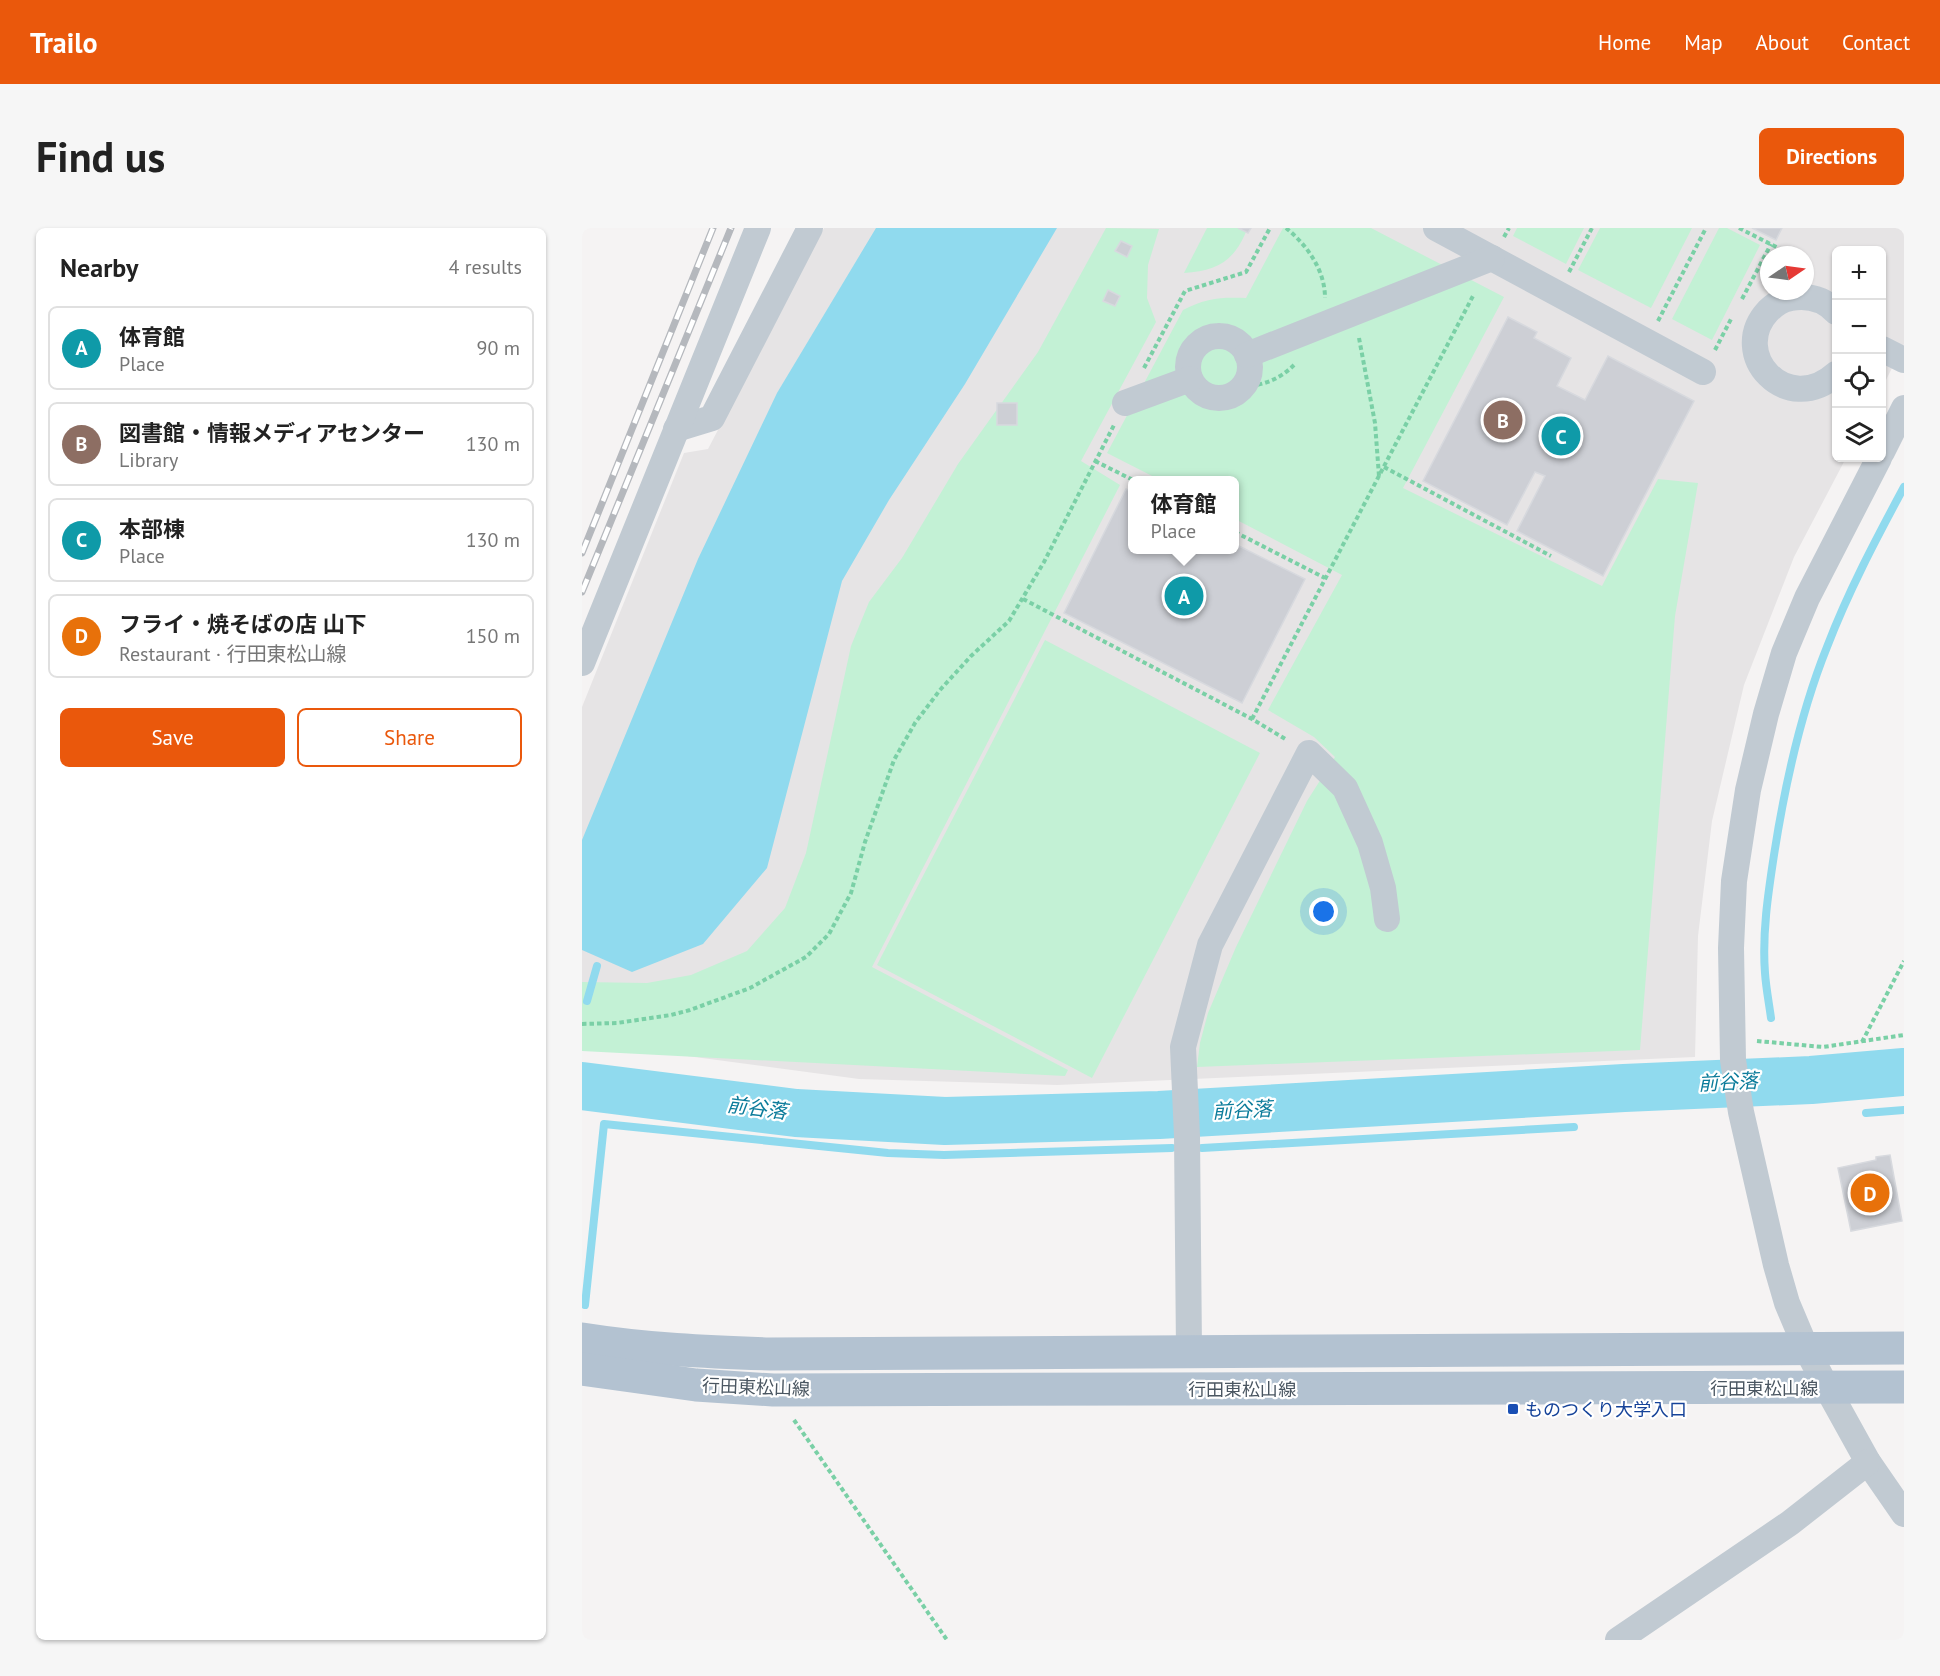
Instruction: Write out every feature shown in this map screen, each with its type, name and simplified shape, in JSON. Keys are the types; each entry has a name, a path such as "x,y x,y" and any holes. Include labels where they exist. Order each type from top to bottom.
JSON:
{"main road":[{"name":"行田東松山線","path":"582,1339 625,1346 698,1352 770,1354 1904,1348"},
{"name":"行田東松山線","path":"582,1369 696,1384 773,1390 1904,1388"}],"street":[{"path":"582,663 758,228"},
{"path":"676,429 712,418 810,228"},
{"path":"1436,228 1703,372"},
{"path":"1248,355 1492,258"},
{"path":"1832,308 1816,298 1801,296 1786,299 1773,306 1763,317 1757,331 1755,346 1759,361 1767,374 1779,384 1793,389 1809,389 1832,383"},
{"path":"1220,336 1230,338 1239,343 1248,355 1250,370 1247,381 1234,395 1213,398 1196,388 1190,380 1189,359 1200,343 1210,338 1220,336"},
{"path":"1886,351 1904,360"},
{"path":"1125,403 1190,380"},
{"path":"1886,438 1894,415"},
{"path":"1877,462 1807,598 1784,654 1766,714 1748,790 1734,881 1731,948 1733,1049 1741,1112 1787,1303 1806,1348 1827,1388 1869,1462 1904,1514"},
{"path":"1190,1351 1187,1136 1183,1047 1210,945 1309,753 1345,788 1370,843 1383,888 1387,919"},
{"path":"1618,1640 1790,1523 1869,1462"}],"path":[{"path":"582,1024 617,1023 690,1010 750,988 806,957 830,934 851,893 868,832 894,760 915,723 940,690 971,656 1009,621 1023,599 1185,291 1246,272 1270,228"},
{"path":"1252,719 1509,228"},
{"path":"1558,294 1592,228"},
{"path":"1647,342 1706,228"},
{"path":"1739,228 1774,246"},
{"path":"1350,315 1359,339 1371,395 1379,477"},
{"path":"1095,461 1128,478"},
{"path":"1384,467 1551,556"},
{"path":"1239,534 1325,579"},
{"path":"1023,599 1252,719 1309,753"},
{"path":"1862,1042 1904,961"},
{"path":"1733,1049 1823,1047 1904,1035"},
{"path":"773,1390 947,1640"}],"shaded area":[{"path":"824,228 1904,228 1904,344 1886,380 1886,246 1832,246 1832,462 1844,462 1794,557 1744,685 1712,821 1698,936 1695,1057 1057,1085 859,1079 582,1042 582,707 684,453 708,449"}],"green space":[{"path":"1106,228 1159,229 1148,265 1147,298 1156,322 1081,461 1120,485 872,967 1068,1070 1065,1076 582,1051 582,982 647,983 691,975 747,951 785,908 806,853 851,646 869,602 902,558 958,464 1038,352"},
{"path":"1207,228 1238,228 1246,232 1235,251 1222,263 1205,270 1184,273"},
{"path":"1283,228 1371,228 1504,297 1403,488 1602,586 1658,479 1698,483 1675,616 1640,1050 1197,1067 1200,1043 1208,1013 1236,947 1307,801 1335,757 1314,737 1268,710 1342,575 1239,521 1239,476 1152,476 1107,453 1183,310 1214,299 1246,298"},
{"path":"1517,228 1584,228 1566,264 1513,236"},
{"path":"1600,228 1692,228 1651,308 1578,270"},
{"path":"1719,228 1727,228 1760,245 1712,340 1672,319"},
{"path":"1045,640 1260,753 1092,1078 877,965"}],"water":[{"path":"876,228 1057,228 965,384 889,500 842,581 767,868 703,944 632,972 582,950 582,840 698,559 777,393"}],"building":[{"path":"1238,228 1251,228 1248,233"},
{"path":"1752,228 1782,228 1776,240"},
{"path":"1121,241 1132,246 1127,257 1115,251"},
{"path":"1108,290 1120,296 1115,306 1103,301"},
{"path":"1508,317 1537,332 1534,338 1571,358 1557,386 1585,400 1608,356 1694,401 1603,576 1517,531 1545,476 1535,472 1507,525 1423,481"},
{"path":"997,403 1017,403 1017,425 997,425"},
{"path":"1126,489 1128,490 1128,554 1239,554 1239,546 1305,579 1242,703 1064,613"},
{"path":"1890,1155 1902,1221 1851,1231 1838,1168"}],"waterway":[{"path":"1771,1018 1764,958 1766,914 1778,828 1794,750 1817,672 1835,626 1904,487"},
{"path":"587,1001 597,966"},
{"path":"1780,1065 1783,1081"},
{"name":"前谷落","path":"582,1086 796,1113 945,1121 1159,1115 1624,1088 1811,1080 1904,1072"},
{"path":"582,1100 583,1086"},
{"path":"1866,1113 1904,1110"},
{"path":"585,1305 604,1124 888,1153 944,1155 1172,1148"},
{"path":"1202,1148 1574,1127"}],"railway":[{"path":"582,553 713,228"},
{"path":"582,592 731,228"}],"place":[{"name":"図書館・情報メディアセンター","path":"1503,420"},
{"name":"本部棟","path":"1561,436"},
{"name":"体育館","path":"1184,596"},
{"name":"フライ・焼そばの店 山下","path":"1870,1193"},
{"name":"ものつくり大学入口","path":"1513,1409"}]}
